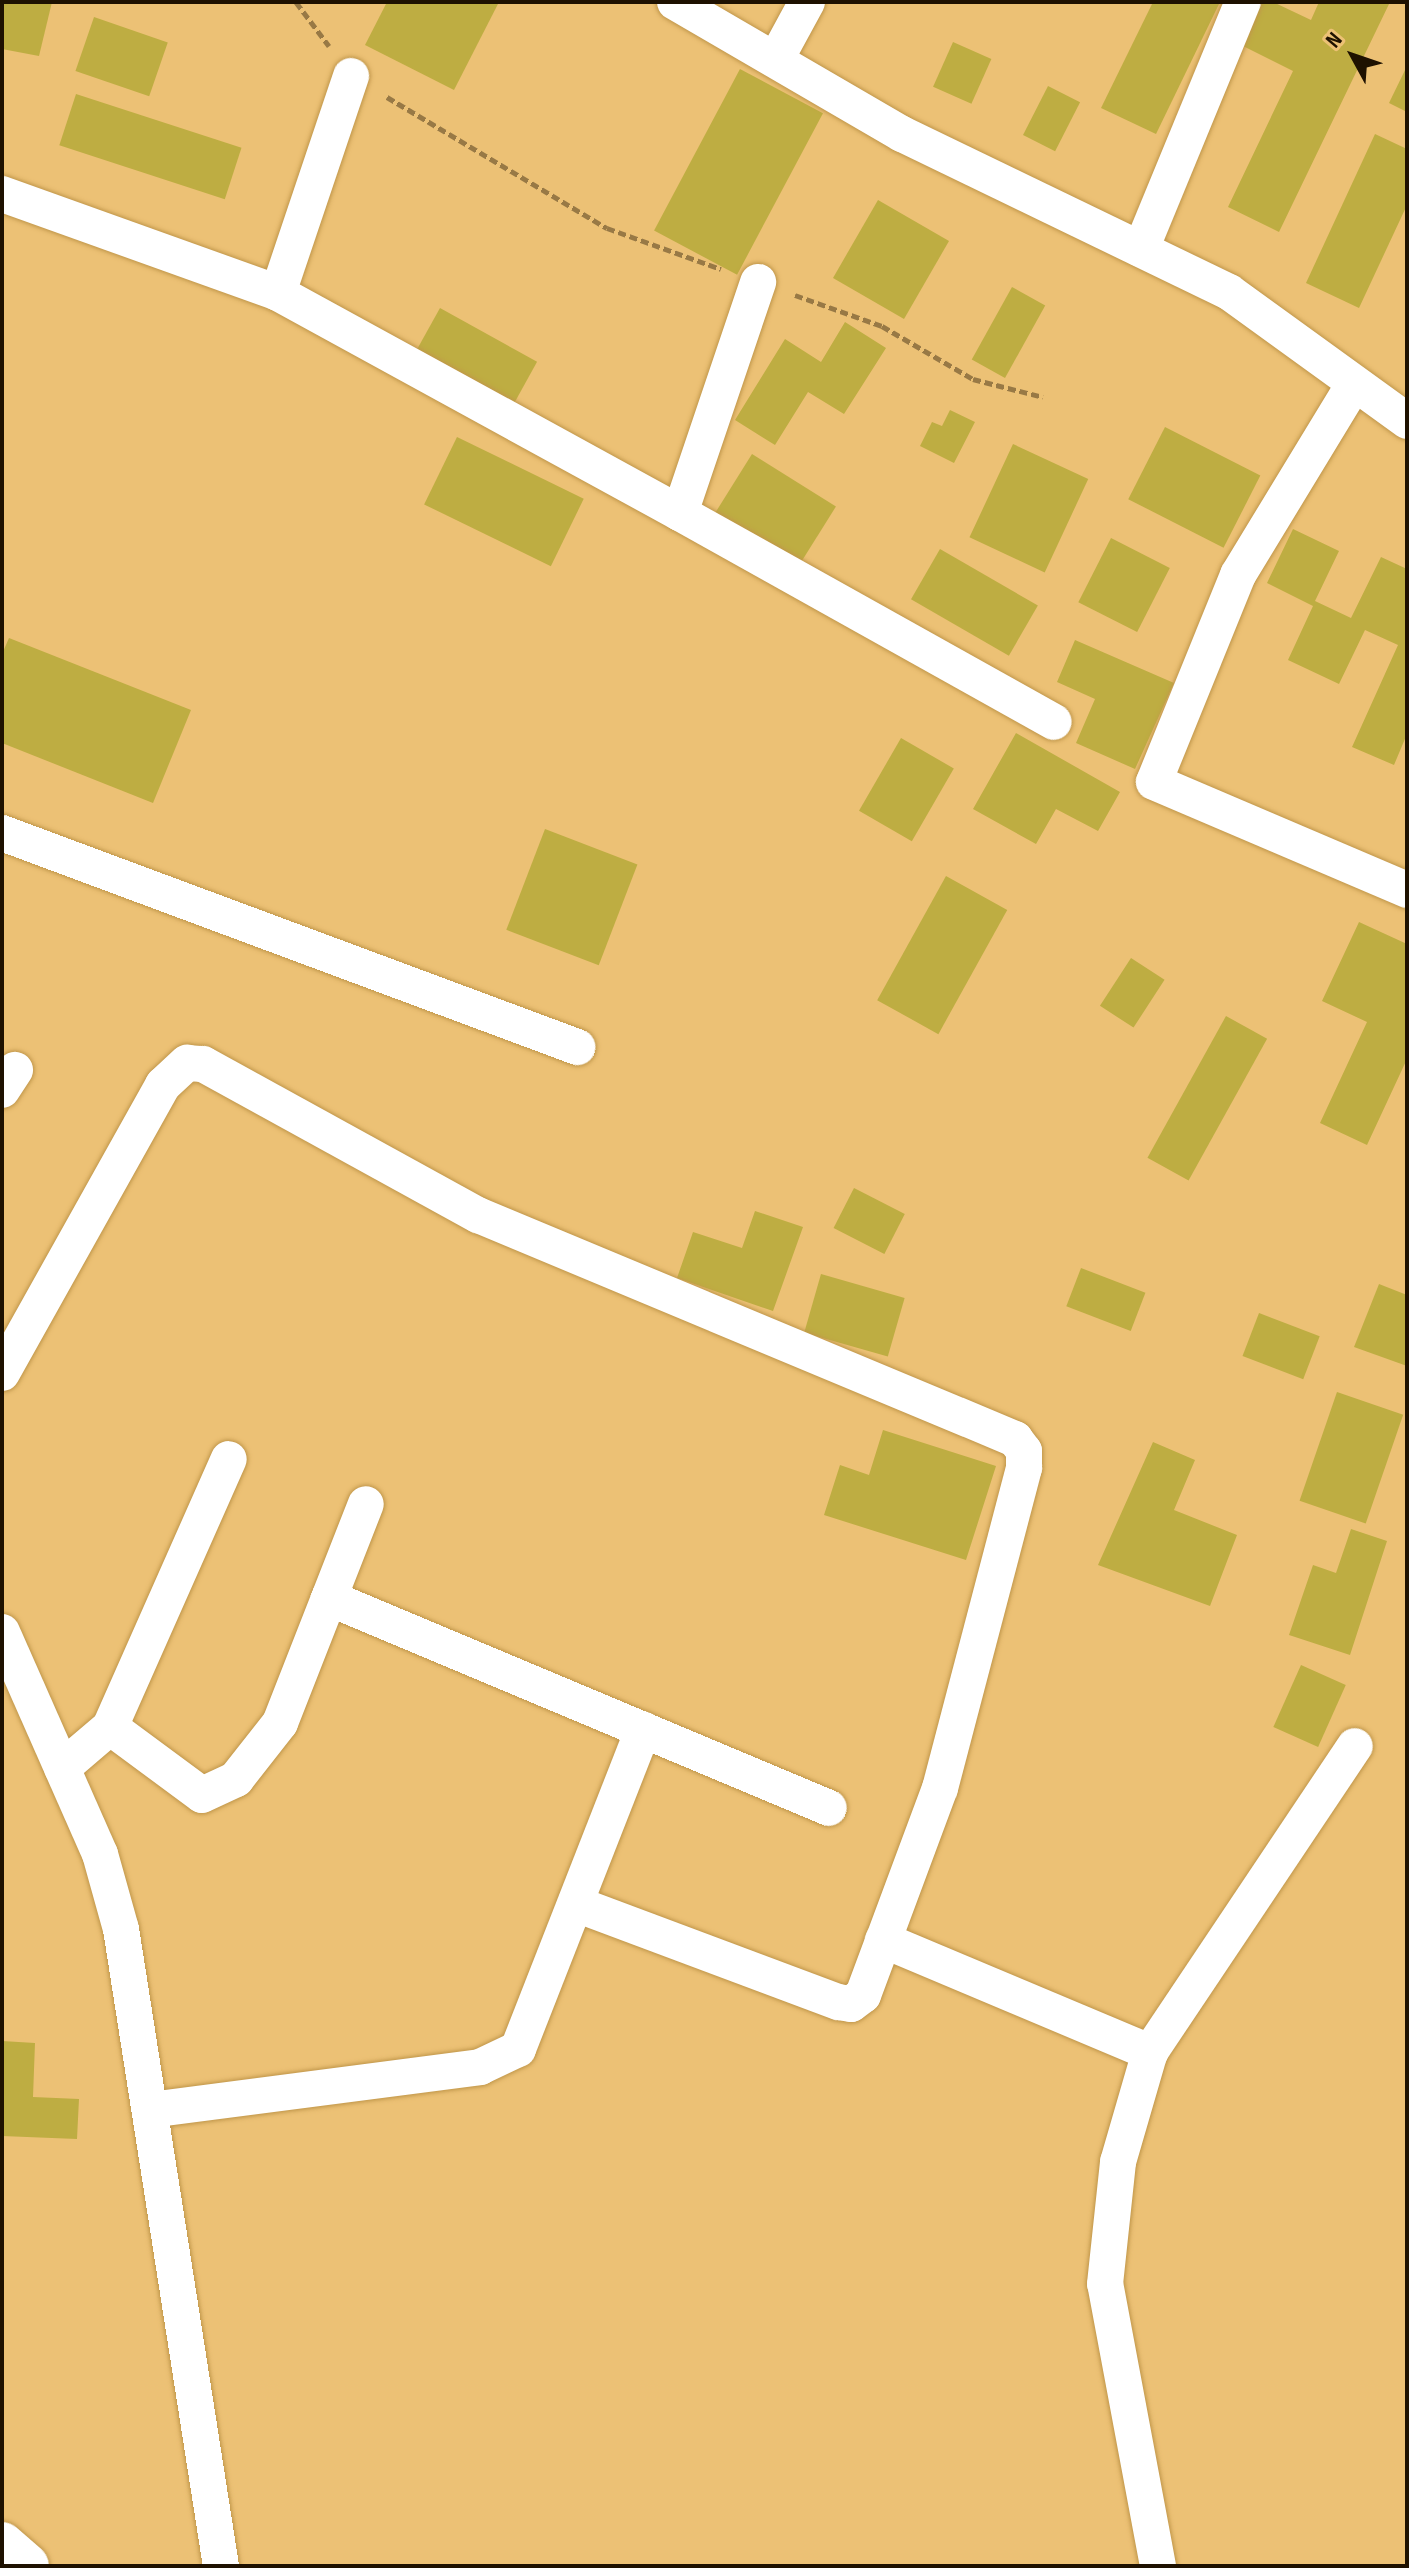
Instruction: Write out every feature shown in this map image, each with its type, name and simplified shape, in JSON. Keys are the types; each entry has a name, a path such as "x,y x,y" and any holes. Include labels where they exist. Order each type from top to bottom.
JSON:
{"street":[{"path":"675,2 902,134 1229,292 1407,421"},
{"path":"776,59 807,2"},
{"path":"1141,249 1243,2"},
{"path":"278,293 351,76"},
{"path":"2,194 278,293 1054,722"},
{"path":"680,513 758,282"},
{"path":"1354,384 1238,575 1154,782 1407,890"},
{"path":"2,833 577,1047"},
{"path":"2,1373 163,1085 187,1063 203,1064 478,1215 1015,1439 1024,1451 1024,1468 940,1788 863,1995 851,2004 576,1904"},
{"path":"62,1768 110,1727 229,1459"},
{"path":"110,1727 202,1795 220,1792 236,1779 280,1723 366,1504"},
{"path":"329,1598 829,1808"},
{"path":"2,1632 100,1854 121,1929 221,2566"},
{"path":"150,2110 480,2067 518,2049 643,1730"},
{"path":"1158,2566 1105,2284 1118,2162 1150,2052 1355,1746"},
{"path":"883,1940 1150,2052"},
{"path":"2,2544 27,2566"}],"path":[{"path":"296,2 351,76 607,228 882,326 973,379 1043,397"}],"building":[{"path":"2,2 52,2 39,56 2,49"},
{"path":"387,2 499,2 454,90 365,45"},
{"path":"1153,2 1220,2 1156,134 1101,108"},
{"path":"1259,2 1273,2 1311,20 1319,2 1390,2 1279,232 1228,207 1293,71 1239,44"},
{"path":"94,17 168,42 149,96 75,71"},
{"path":"953,42 991,59 971,104 933,87"},
{"path":"1407,66 1407,112 1389,103"},
{"path":"740,69 823,113 737,275 654,231"},
{"path":"1048,86 1080,102 1055,151 1023,135"},
{"path":"76,94 241,148 225,199 59,145"},
{"path":"1375,134 1407,149 1407,205 1359,308 1306,283"},
{"path":"878,200 949,241 904,319 833,278"},
{"path":"1012,287 1045,305 1005,378 972,360"},
{"path":"440,308 537,362 514,403 417,349"},
{"path":"845,322 886,348 844,414 808,392 775,445 735,420 785,339 821,362"},
{"path":"950,410 975,422 954,463 920,446 932,422 942,426"},
{"path":"1165,427 1260,476 1224,548 1128,499"},
{"path":"457,437 584,499 551,566 424,504"},
{"path":"1013,444 1088,479 1045,572 969,537"},
{"path":"752,454 836,506 799,566 715,513"},
{"path":"1293,529 1339,551 1315,601 1351,618 1381,557 1407,569 1407,734 1394,765 1352,747 1398,645 1365,630 1339,684 1288,660 1313,606 1267,583"},
{"path":"1111,538 1170,568 1137,632 1078,602"},
{"path":"940,549 1038,606 1009,656 911,599"},
{"path":"9,638 191,710 153,803 2,743 2,654"},
{"path":"1075,640 1174,683 1135,769 1076,743 1095,699 1057,682"},
{"path":"1016,733 1120,792 1098,831 1056,809 1036,844 973,809"},
{"path":"901,738 954,768 912,841 859,811"},
{"path":"545,829 637,864 599,965 506,930"},
{"path":"946,876 1007,910 938,1034 877,1000"},
{"path":"1359,922 1407,944 1407,1059 1367,1145 1320,1123 1367,1022 1322,1001"},
{"path":"1131,958 1165,980 1134,1028 1100,1006"},
{"path":"1226,1016 1267,1039 1189,1180 1147,1158"},
{"path":"854,1188 905,1214 884,1254 834,1228"},
{"path":"755,1211 803,1227 773,1311 677,1278 693,1232 742,1248"},
{"path":"1081,1268 1145,1293 1131,1331 1066,1306"},
{"path":"821,1274 905,1298 888,1357 804,1333"},
{"path":"1379,1284 1407,1295 1407,1366 1354,1347"},
{"path":"1259,1313 1320,1336 1303,1379 1243,1356"},
{"path":"1337,1392 1403,1415 1366,1524 1300,1501"},
{"path":"883,1430 996,1466 966,1560 824,1515 840,1465 869,1475"},
{"path":"1153,1442 1195,1460 1174,1510 1237,1535 1210,1606 1098,1565"},
{"path":"1351,1529 1387,1541 1350,1655 1289,1635 1313,1565 1336,1573"},
{"path":"1301,1665 1346,1685 1318,1747 1273,1727"},
{"path":"2,2041 35,2043 33,2097 79,2099 77,2139 2,2136"}]}
